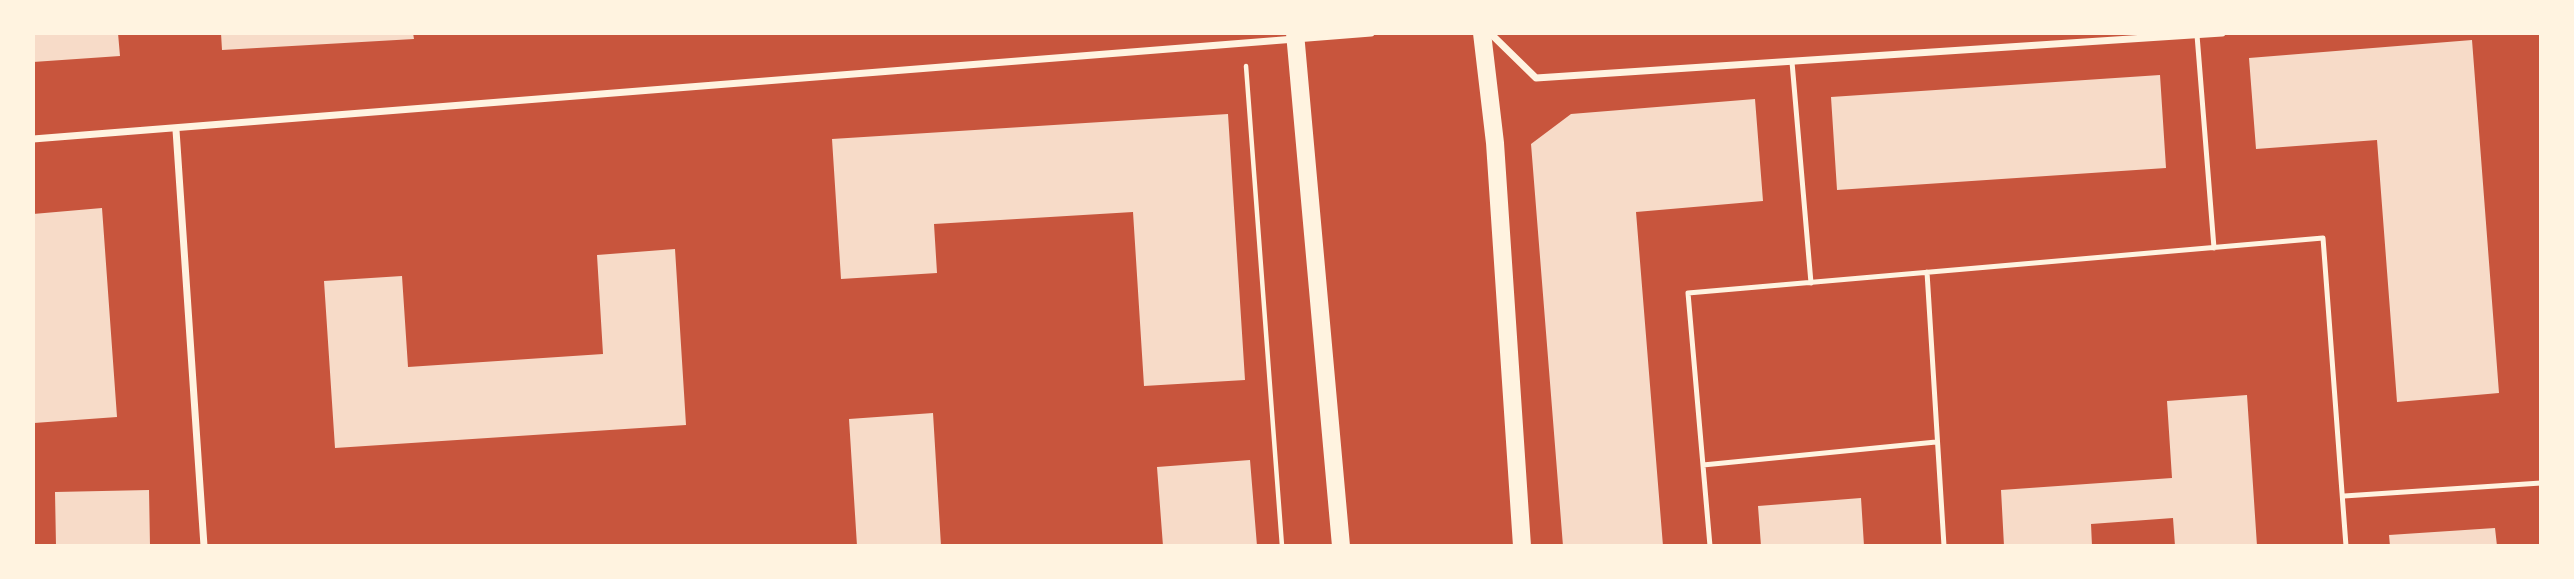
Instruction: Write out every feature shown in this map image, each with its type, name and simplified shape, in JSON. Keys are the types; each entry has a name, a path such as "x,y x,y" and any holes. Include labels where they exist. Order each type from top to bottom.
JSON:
{"main road":[{"path":"1482,33 1495,143 1522,546"},
{"path":"1295,36 1341,546"}],"street":[{"path":"33,139 176,130 1245,43 1295,36 1371,33"},
{"path":"1490,33 1536,78 2222,33"},
{"path":"176,130 204,546"}],"lane":[{"path":"2197,35 2214,248"},
{"path":"1792,62 1811,282"},
{"path":"1710,546 1688,293 2323,238 2346,546"},
{"path":"1927,272 1944,546"},
{"path":"1703,465 1936,442"},
{"path":"2344,496 2541,483"}],"path":[{"path":"1245,43 1282,546"}],"building":[{"path":"33,33 118,33 120,56 33,62"},
{"path":"221,33 413,33 414,39 222,50"},
{"path":"2472,40 2499,393 2397,402 2377,140 2256,149 2249,58"},
{"path":"2160,75 2166,168 1837,190 1831,97"},
{"path":"1755,99 1763,201 1636,212 1663,546 1563,546 1531,144 1571,114"},
{"path":"1228,114 1245,380 1144,386 1133,212 934,224 937,273 841,279 832,139"},
{"path":"102,208 117,417 34,423 33,214"},
{"path":"675,249 686,425 335,448 324,281 402,276 408,367 603,354 597,255"},
{"path":"2247,395 2257,546 2175,546 2173,518 2091,524 2092,546 2004,546 2001,490 2172,478 2167,401"},
{"path":"933,413 941,546 857,546 849,419"},
{"path":"1250,460 1257,546 1163,546 1157,467"},
{"path":"149,490 150,546 56,546 55,492"},
{"path":"1861,498 1864,546 1761,546 1758,506"},
{"path":"2495,528 2497,546 2390,546 2389,535"}]}
